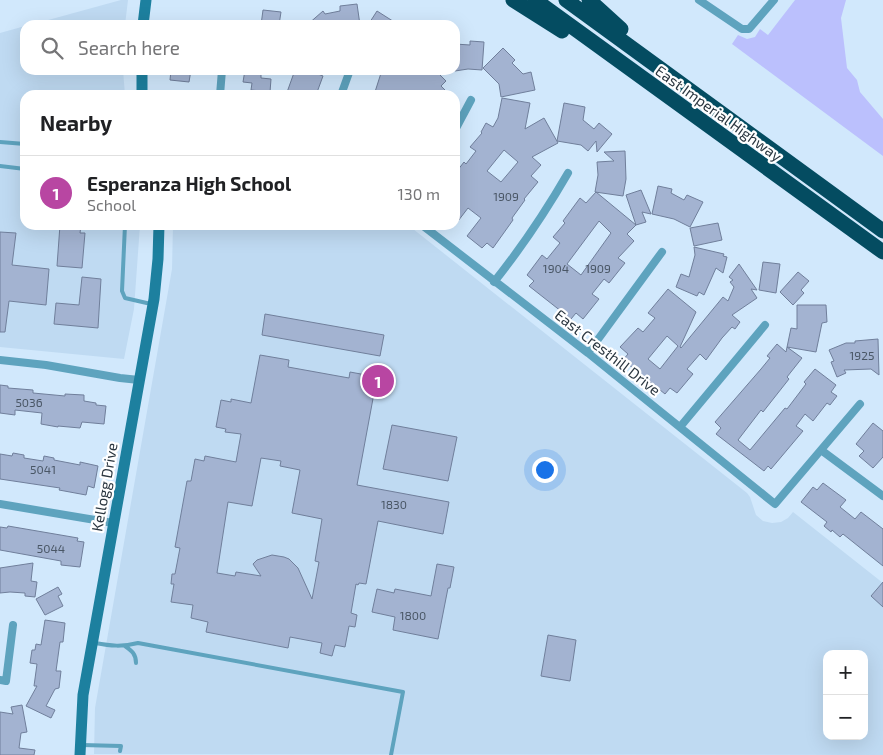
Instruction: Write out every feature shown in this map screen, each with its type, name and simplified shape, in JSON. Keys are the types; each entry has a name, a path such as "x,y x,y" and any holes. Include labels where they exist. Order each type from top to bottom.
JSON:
{"highway":[{"path":"513,0 675,104"},
{"name":"East Imperial Highway","path":"535,0 675,104 883,252"},
{"name":"East Imperial Highway","path":"566,0 883,231"},
{"path":"588,0 683,85"}],"main road":[{"path":"144,20 146,0"},
{"path":"142,75 142,90"},
{"name":"Kellogg Drive","path":"80,750 83,695 153,304 158,260 159,230"}],"street":[{"path":"699,0 742,29 749,29 774,0"},
{"path":"220,90 222,75"},
{"path":"343,90 348,75"},
{"path":"460,121 471,100"},
{"path":"494,282 512,260 568,173"},
{"name":"East Cresthill Drive","path":"428,230 588,353 774,504 821,450"},
{"path":"588,353 662,252"},
{"path":"680,427 765,325"},
{"path":"0,360 46,365 139,380"},
{"path":"860,404 821,450 883,496"},
{"path":"0,504 113,523"},
{"path":"3,681 13,625"}],"lane":[{"path":"0,142 20,144"},
{"path":"0,166 20,168"},
{"path":"125,230 122,291 125,298 153,304"},
{"path":"92,642 113,647 138,643 403,692 392,755"},
{"path":"125,646 136,657 136,663"},
{"path":"80,750 121,746 120,751"}],"shaded area":[{"path":"121,0 128,0 126,20 48,20"},
{"path":"795,0 846,0 841,18 847,68 857,80 860,92 883,119 883,156 732,44 738,35 747,39 755,37 760,29 768,35"},
{"path":"20,27 20,75 123,75 125,90 20,90 20,230 140,230 134,309 124,359 0,347 0,33"},
{"path":"173,230 414,230 747,493 756,515 763,521 781,522 793,512 883,583 883,755 94,754 95,708 172,269"}],"building":[{"path":"357,4 359,20 313,20 323,11 325,14 340,11 340,6"},
{"path":"263,10 281,12 280,20 262,20"},
{"path":"377,11 391,20 371,20"},
{"path":"470,41 484,42 482,70 460,70 460,44 470,45"},
{"path":"503,48 515,60 512,63 523,74 531,72 535,90 501,97 499,84 483,68"},
{"path":"170,75 190,75 189,82 170,80"},
{"path":"244,75 261,75 261,78 271,79 270,90 251,90 252,83 243,82"},
{"path":"293,75 323,76 318,90 288,90"},
{"path":"380,75 440,75 446,81 441,86 445,90 376,90"},
{"path":"502,98 530,103 525,129 544,118 558,143 532,157 541,165 531,176 538,182 524,199 512,218 513,220 493,248 487,243 482,248 467,236 481,218 468,208 460,218 460,167 464,162 466,164 476,151 470,147 482,133 486,123 493,127 498,118","holes":["504,150 518,162 501,182 487,171"]},
{"path":"564,103 585,107 583,120 594,129 599,123 612,134 597,152 596,141 588,151 581,145 557,141"},
{"path":"625,151 626,179 623,196 595,192 598,175 597,162 614,161 604,152"},
{"path":"658,186 672,189 671,193 684,200 687,195 703,202 690,227 674,219 652,214"},
{"path":"641,190 651,214 642,212 646,222 636,225 626,195"},
{"path":"596,192 636,225 627,234 634,241 618,258 625,263 609,283 604,279 592,294 599,299 583,319 576,313 571,319 529,286 534,281 527,275 542,255 547,259 560,243 553,237 565,223 563,221 580,198 586,203","holes":["599,221 611,233 581,275 567,264"]},
{"path":"718,223 722,240 694,246 690,228"},
{"path":"60,230 80,230 80,233 85,233 82,268 57,266"},
{"path":"0,232 16,233 12,265 49,269 46,305 9,301 5,332 0,332"},
{"path":"694,247 724,254 723,256 727,257 723,273 716,268 704,295 699,292 697,296 676,287 681,274 689,277 695,255"},
{"path":"763,262 780,264 776,293 759,290"},
{"path":"739,264 757,290 751,289 757,298 732,315 740,322 735,329 732,327 722,338 706,360 700,354 687,369 693,374 677,393 670,388 665,394 623,360 628,354 620,347 638,328 643,332 655,318 648,313 668,289 696,312 681,348 723,297 728,301 734,287 730,282 733,280 729,277","holes":["667,336 678,346 660,369 648,359"]},
{"path":"798,272 809,281 801,290 804,293 793,305 780,292"},
{"path":"82,277 101,279 98,328 54,324 56,303 79,305"},
{"path":"797,305 826,305 827,322 822,323 816,352 787,347 791,328 797,329"},
{"path":"265,314 384,335 380,356 262,335"},
{"path":"878,339 879,375 871,369 844,370 846,373 837,377 831,362 834,361 829,350 846,343"},
{"path":"777,344 786,352 787,347 802,358 787,377 789,379 763,412 761,410 738,440 750,450 785,408 787,409 806,384 804,382 815,369 836,385 831,392 837,396 830,405 827,403 813,421 805,414 796,426 803,431 771,469 768,466 764,471 716,434 721,428 715,422 770,358 767,356"},
{"path":"260,355 289,360 288,367 349,378 350,372 377,377 357,485 449,502 443,534 378,521 366,584 356,584 351,613 357,615 355,627 349,626 345,647 335,645 332,656 320,653 322,643 290,637 288,648 206,632 208,622 191,618 193,605 171,602 174,584 171,584 172,574 175,574 180,548 175,547 187,481 191,481 195,459 204,461 205,456 236,462 241,434 225,432 226,429 216,427 221,400 231,402 231,399 251,403","holes":["261,458 281,461 280,466 300,470 292,513 322,519 315,561 319,562 312,599 298,568 289,559 284,557 272,555 257,560 253,564 261,576 236,572 235,576 217,573 228,502 252,506"]},
{"path":"0,385 8,386 8,388 33,390 33,393 65,396 65,394 84,395 84,401 106,406 104,424 82,422 80,428 58,427 41,424 42,413 15,410 15,415 0,413"},
{"path":"873,423 883,431 883,457 873,468 859,456 864,451 856,444"},
{"path":"392,425 457,437 448,481 383,469"},
{"path":"13,453 24,455 24,458 43,461 44,456 80,465 80,462 98,466 94,488 88,486 86,495 59,490 60,488 0,479 0,454 12,456"},
{"path":"823,483 846,500 840,507 855,519 861,512 883,529 883,566 843,534 840,537 832,530 831,532 824,526 827,522 801,502 813,487 817,490"},
{"path":"8,526 78,538 77,541 84,542 80,567 61,565 61,561 0,550 0,527 7,528"},
{"path":"33,563 31,581 37,582 35,597 25,596 25,593 0,593 0,568"},
{"path":"437,564 454,567 438,639 393,630 395,617 372,612 377,589 394,593 395,589 431,596"},
{"path":"883,582 883,607 871,596"},
{"path":"58,587 62,594 58,596 63,606 45,615 36,599"},
{"path":"45,620 65,623 63,642 60,642 56,671 61,671 59,688 55,689 46,706 55,710 51,718 26,706 37,686 34,686 37,664 30,663 32,650 35,650 36,644 41,645"},
{"path":"548,635 576,640 570,681 541,676"},
{"path":"22,705 27,732 21,733 19,748 35,750 34,755 0,755 0,712 13,714 11,707"}],"place":[{"name":"Esperanza High School","path":"378,381"}]}
